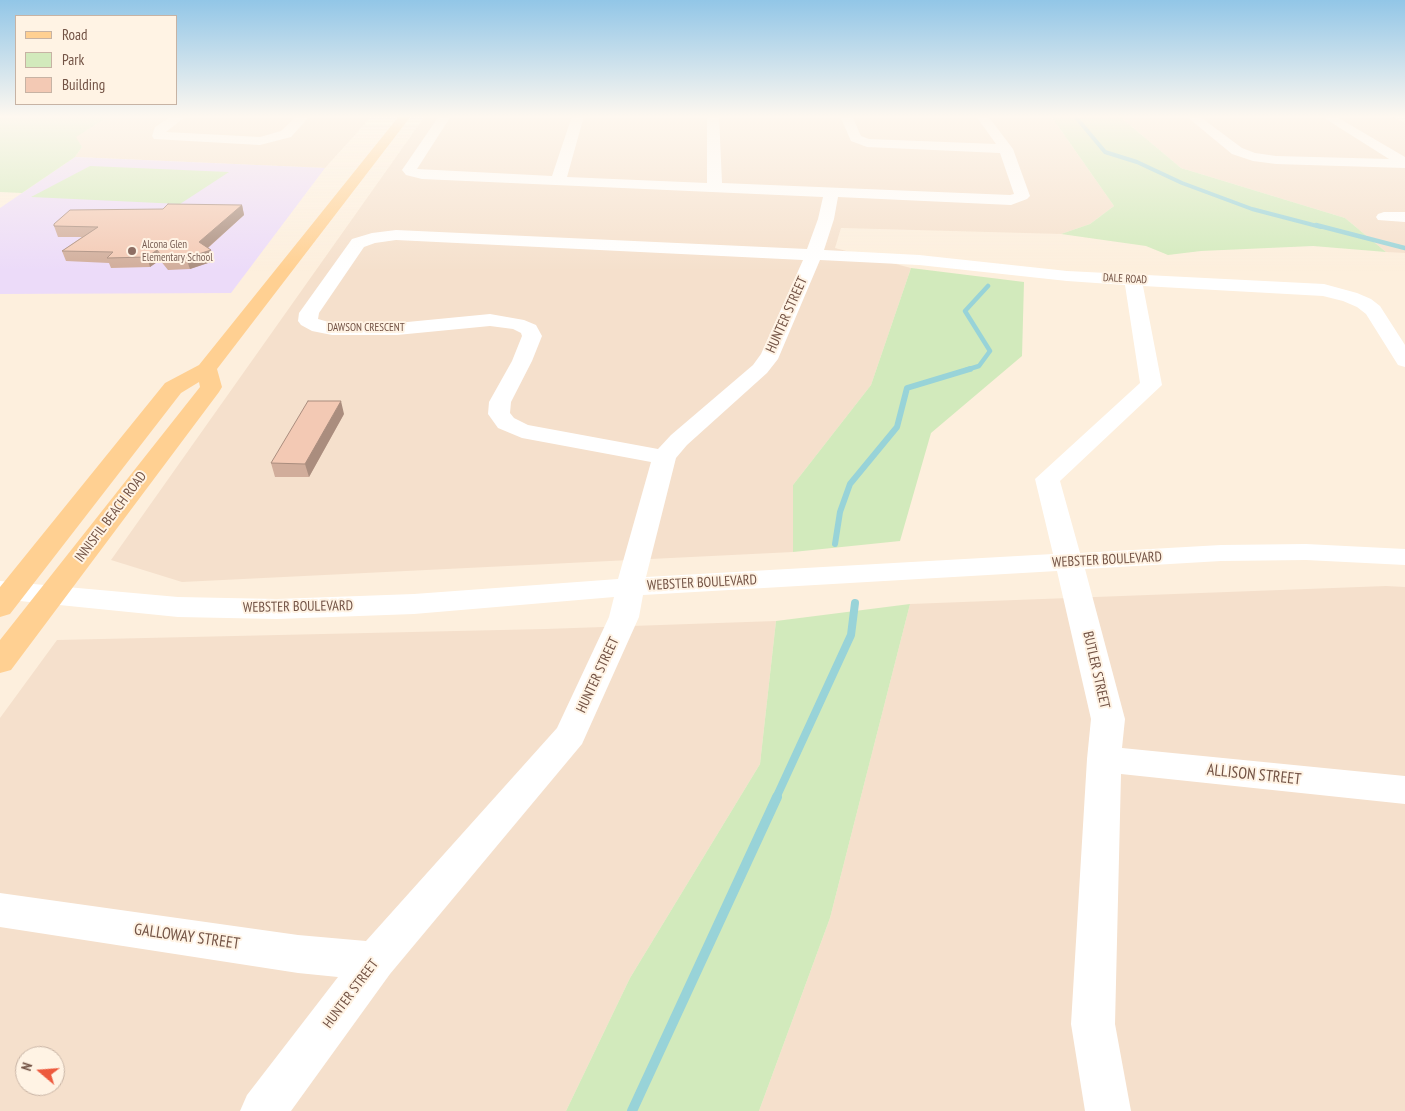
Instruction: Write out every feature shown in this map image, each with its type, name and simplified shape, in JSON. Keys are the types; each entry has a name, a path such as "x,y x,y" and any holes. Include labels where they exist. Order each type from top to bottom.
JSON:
{"main road":[{"path":"4,596 174,388 206,369 364,168"},
{"name":"INNISFIL BEACH ROAD","path":"0,662 210,386 206,369"}],"street":[{"path":"410,168 409,170 411,172 422,175 1015,199 1022,196 1012,168"},
{"path":"558,181 562,168"},
{"path":"714,168 714,187"},
{"name":"HUNTER STREET","path":"264,1111 375,961 570,735 624,617 636,558 664,458 679,440 760,369 771,354 814,254 826,219 831,192"},
{"path":"1384,217 1405,217"},
{"name":"DAWSON CRESCENT","path":"664,458 522,431 506,423 499,414 500,402 522,361 532,336 529,329 518,324 490,320 397,329 332,330 318,327 308,321 309,313 358,243 372,238 406,236 814,254"},
{"name":"DALE ROAD","path":"814,254 919,260 1067,276 1298,288 1337,293 1364,303 1373,310 1405,361"},
{"name":"BUTLER STREET","path":"1108,1111 1093,1024 1104,759 1108,719 1047,479 1151,385 1133,279"},
{"name":"WEBSTER BOULEVARD","path":"4,596 51,595 178,607 277,609 414,604 630,587 1262,552 1306,552 1405,557"},
{"name":"ALLISON STREET","path":"1104,759 1405,790"},
{"name":"GALLOWAY STREET","path":"0,910 298,954 375,961"}],"shaded area":[{"name":"Alcona Glen Elementary School","path":"59,168 325,168 231,293 0,294 0,208"},
{"path":"388,168 1087,168 1114,206 1090,224 1061,234 841,228 835,248 911,268 871,385 793,485 793,552 182,582 111,560"},
{"path":"1181,168 1405,168 1405,253 1386,252 1345,218"},
{"path":"1386,586 1405,587 1405,1111 759,1111 830,918 910,604"},
{"path":"776,621 760,764 630,978 566,1111 0,1111 0,718 57,640 545,629"}],"green space":[{"path":"0,168 59,168 22,193 0,192"},
{"path":"86,168 229,172 180,204 31,197"},
{"path":"1087,168 1181,168 1345,218 1386,252 1313,246 1201,251 1168,255 1146,246 1061,234 1090,224 1114,206"},
{"path":"911,268 1024,282 1022,356 931,433 900,541 793,552 793,485 871,385"},
{"path":"910,604 830,918 759,1111 566,1111 630,978 760,764 776,621"}],"building":[{"path":"168,204 242,205 199,242 211,250 186,258 164,259 157,250 147,257 107,258 113,252 62,251 98,227 54,226 70,210 163,209"},
{"path":"308,401 341,401 305,464 271,463"}],"waterway":[{"path":"1150,168 1182,183 1252,209 1321,227"},
{"path":"1316,225 1405,248"},
{"path":"966,370 979,366 990,351 965,311 988,286"},
{"path":"835,544 840,512 850,484 897,427 907,388 970,369"},
{"path":"776,798 851,635 855,603"},
{"path":"632,1111 777,797"}],"place":[{"name":"Alcona Glen Elementary School","path":"132,251"}]}
